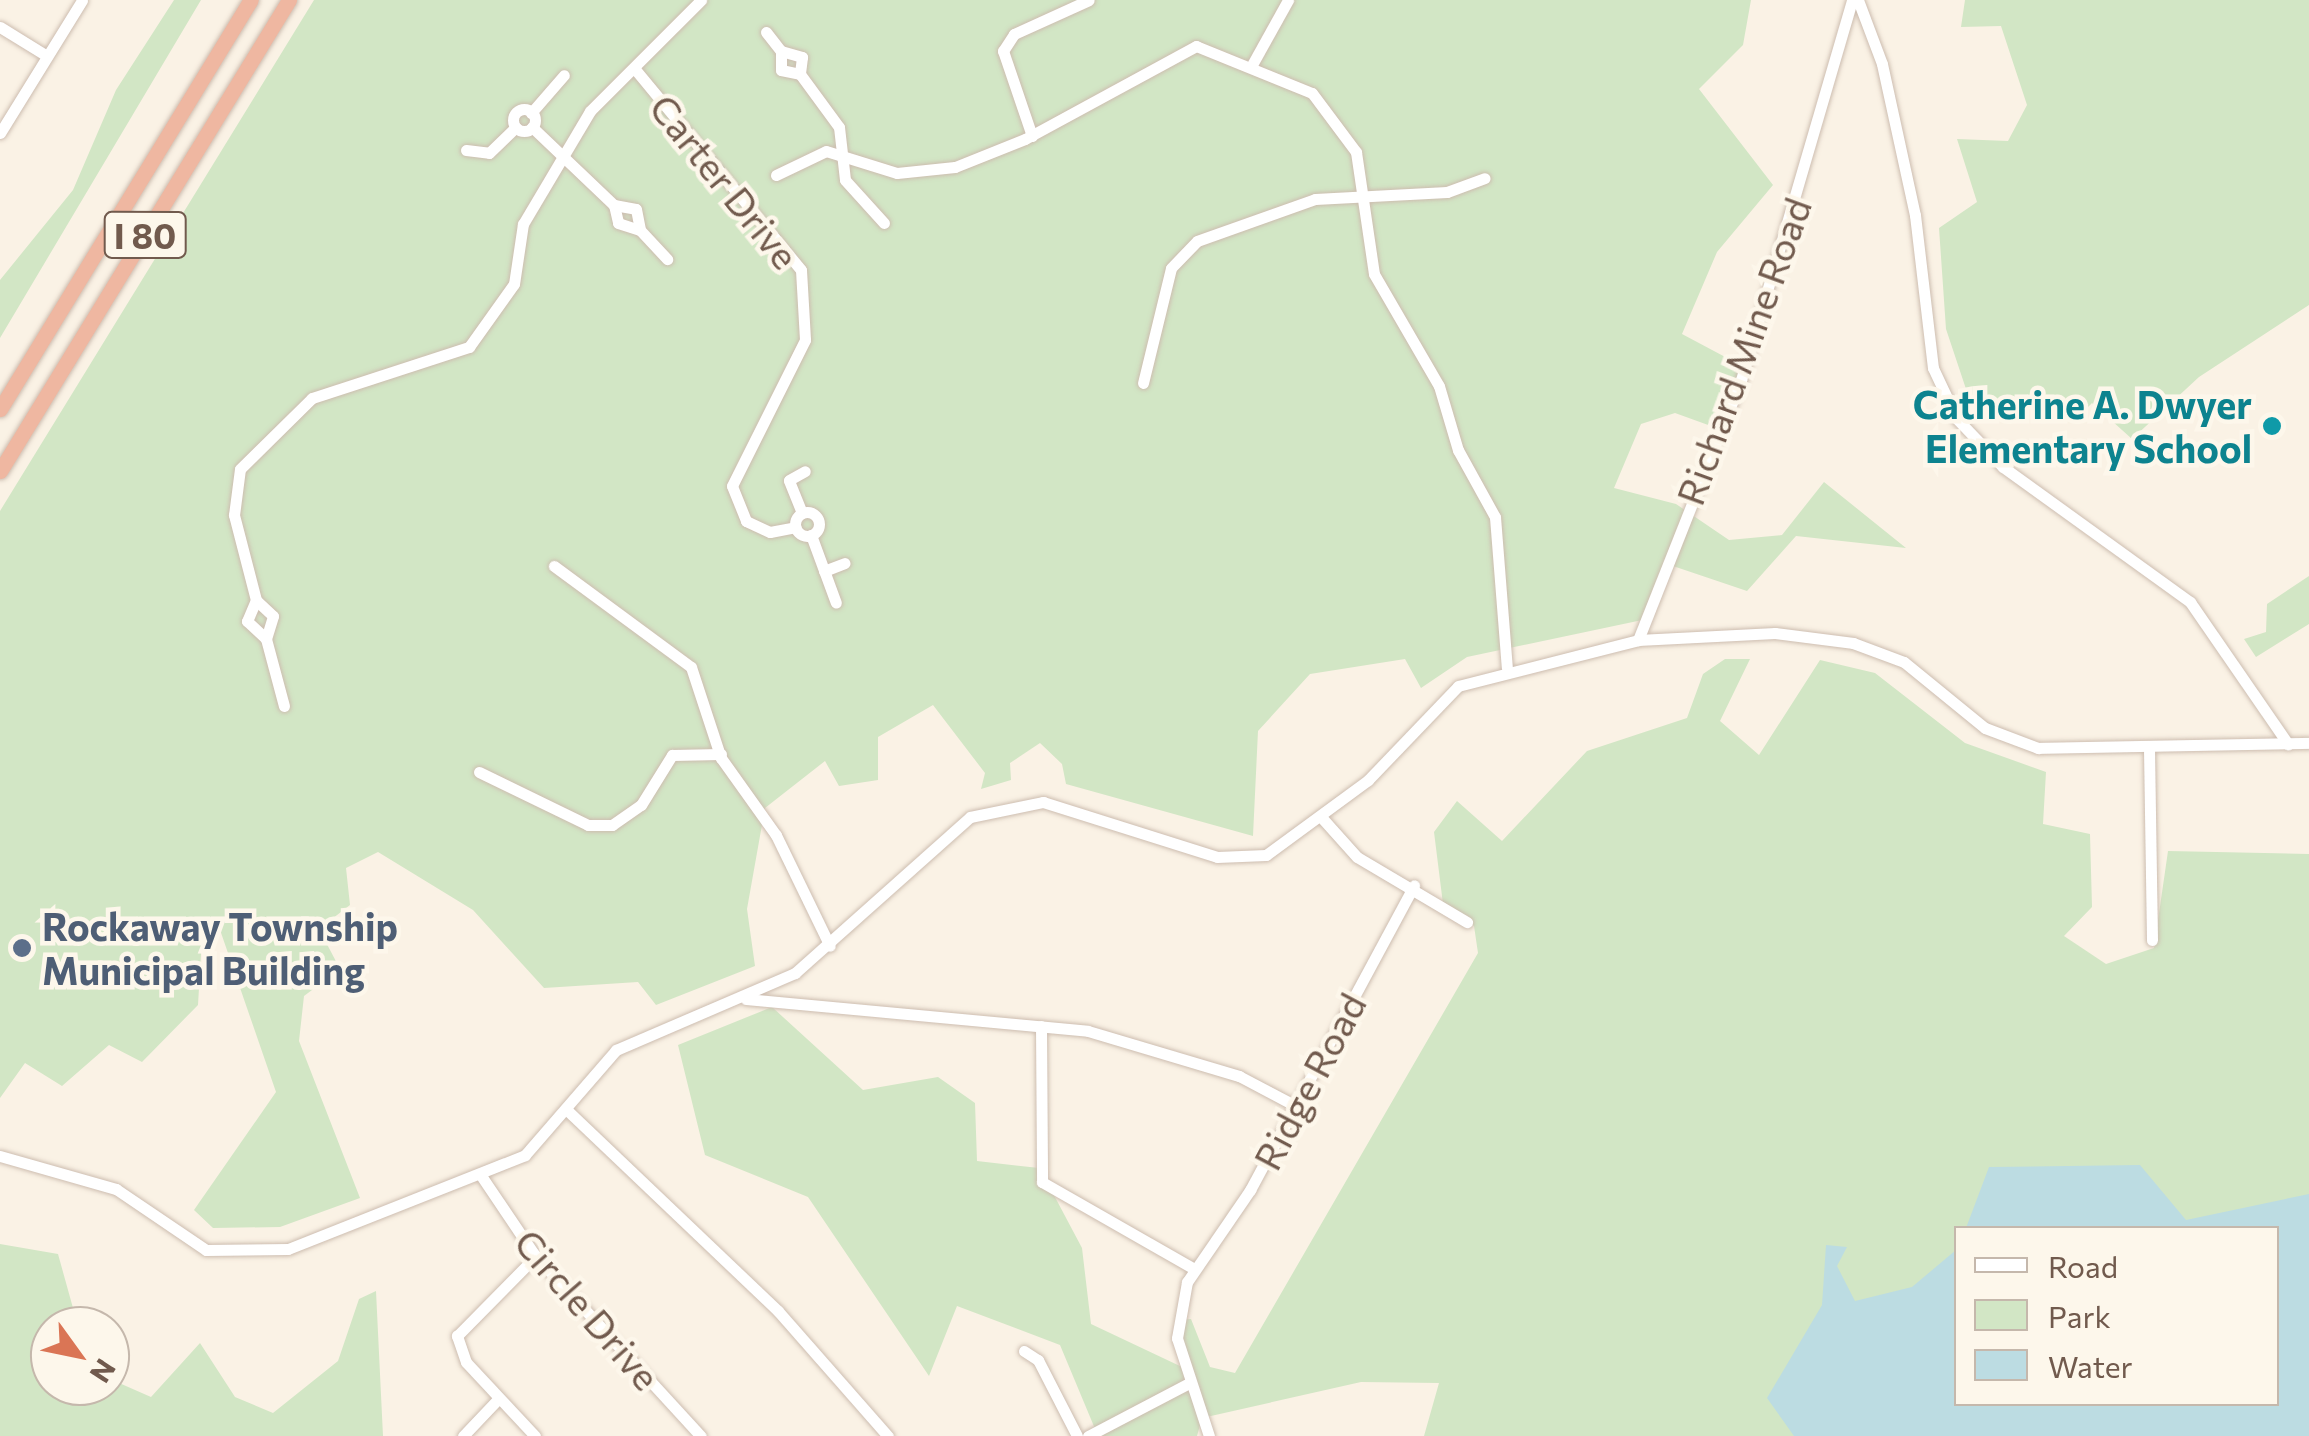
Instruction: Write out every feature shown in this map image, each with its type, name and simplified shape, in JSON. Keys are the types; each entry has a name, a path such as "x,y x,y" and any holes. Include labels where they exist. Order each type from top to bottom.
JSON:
{"highway":[{"name":"I 80","path":"0,409 251,0"},
{"name":"I 80","path":"0,470 289,0"}],"street":[{"path":"0,132 82,0"},
{"path":"266,639 273,616 256,600 234,515 240,469 312,398 469,347 514,284 523,224 564,161 590,111 701,0"},
{"path":"1032,136 1003,51 1014,34 1089,0"},
{"path":"1252,64 1288,0"},
{"path":"1855,0 1915,215 1933,368 1957,420 1995,460 2190,602 2288,744"},
{"name":"Richard Mine Road","path":"1638,640 1740,380 1855,0"},
{"path":"0,27 47,56"},
{"path":"766,32 781,52 781,70 800,74 839,127 839,155 845,180 884,223"},
{"path":"776,175 813,153 932,173 1032,136 1176,52 1208,45 1252,64 1332,110 1356,152 1374,274 1440,386 1458,450 1495,517 1507,668"},
{"path":"781,52 802,57 800,74"},
{"name":"Carter Drive","path":"634,68 801,270 805,340 732,486 746,521 770,532 796,527"},
{"path":"564,75 531,113 532,127 614,205 636,209 640,230"},
{"path":"516,128 516,113 531,113"},
{"path":"466,150 489,153 516,128 532,127"},
{"path":"1144,383 1184,248 1290,205 1362,195 1447,192 1485,178"},
{"path":"614,205 618,223 640,230 667,259"},
{"path":"806,470 789,480 802,513 796,527 811,535"},
{"path":"802,513 817,518 811,535 836,603"},
{"path":"824,571 845,564"},
{"path":"554,566 691,667 720,754 776,836 830,946"},
{"path":"256,600 247,621 266,639 284,706"},
{"path":"0,1156 116,1189 206,1250 230,1256 288,1250 482,1177 524,1155 632,1038 742,998 830,946 938,840 1008,803 1058,804 1232,859 1282,848 1383,767 1445,693 1507,668 1638,640 1775,633 1853,642 1904,662 2014,742 2149,749 2309,743"},
{"path":"2149,749 2152,940"},
{"path":"479,772 588,825 612,825 642,804 672,755 720,754"},
{"path":"1322,818 1357,857 1414,885 1467,922"},
{"name":"Ridge Road","path":"1209,1436 1177,1338 1193,1268 1296,1106 1414,885"},
{"path":"742,998 1041,1026 1212,1068 1296,1106"},
{"path":"1041,1026 1042,1182 1193,1268"},
{"path":"568,1110 765,1298 888,1436"},
{"name":"Circle Drive","path":"482,1177 536,1256 701,1436"},
{"path":"535,1436 498,1400 457,1336 536,1256"},
{"path":"1024,1352 1038,1360 1077,1436"},
{"path":"1088,1436 1189,1383"},
{"path":"463,1436 498,1400"}],"green space":[{"path":"174,0 201,0 0,338 0,280 73,190 116,90"},
{"path":"314,0 1751,0 1743,45 1699,89 1773,185 1717,252 1682,334 1744,367 1722,430 1675,413 1641,424 1614,488 1676,504 1729,540 1782,535 1824,482 1906,548 1796,536 1747,591 1667,564 1647,619 1467,657 1421,688 1405,659 1310,674 1258,731 1253,836 1066,784 1062,764 1040,743 1010,763 1011,780 981,789 985,773 933,705 878,737 878,780 839,786 825,761 765,808 747,909 755,966 656,1005 638,982 544,988 473,910 378,852 346,868 350,905 319,929 340,969 304,996 299,1041 360,1198 280,1227 213,1228 194,1210 276,1092 219,927 202,937 198,1005 142,1062 109,1045 62,1086 25,1063 0,1098 0,511"},
{"path":"1965,0 2309,0 2309,305 2199,377 2132,439 2092,403 2079,416 2019,396 1989,420 1969,398 1946,329 1939,228 1977,202 1957,139 2008,141 2027,105 2001,26 1961,27"},
{"path":"2309,576 2309,624 2256,657 2244,639 2266,632 2267,604"},
{"path":"1725,659 1750,659 1720,721 1759,755 1820,660 1875,673 1965,743 2046,772 2043,824 2090,834 2092,907 2064,936 2106,964 2154,948 2168,851 2309,854 2309,1436 1424,1436 1439,1383 1361,1382 1202,1418 1197,1436 1098,1436 1060,1345 957,1306 929,1376 808,1197 705,1155 678,1045 772,1007 863,1090 938,1077 975,1103 977,1161 1039,1168 1082,1248 1091,1324 1182,1367 1179,1320 1191,1319 1210,1367 1235,1373 1478,953 1474,926 1443,904 1434,832 1457,801 1502,841 1587,751 1687,718 1703,674"},
{"path":"0,1244 58,1254 72,1306 30,1306 30,1406 130,1406 130,1388 151,1397 200,1343 235,1397 273,1413 338,1361 359,1299 376,1291 383,1436 0,1436"}],"water":[{"path":"2140,1165 2186,1220 2309,1194 2309,1436 1794,1436 1767,1398 1822,1305 1826,1245 1847,1247 1837,1266 1855,1301 1912,1287 1954,1252 1954,1406 2279,1406 2279,1226 1967,1226 1989,1167"}],"place":[{"name":"Catherine A. Dwyer Elementary School","path":"2272,426"},
{"name":"Rockaway Township Municipal Building","path":"22,948"}]}
